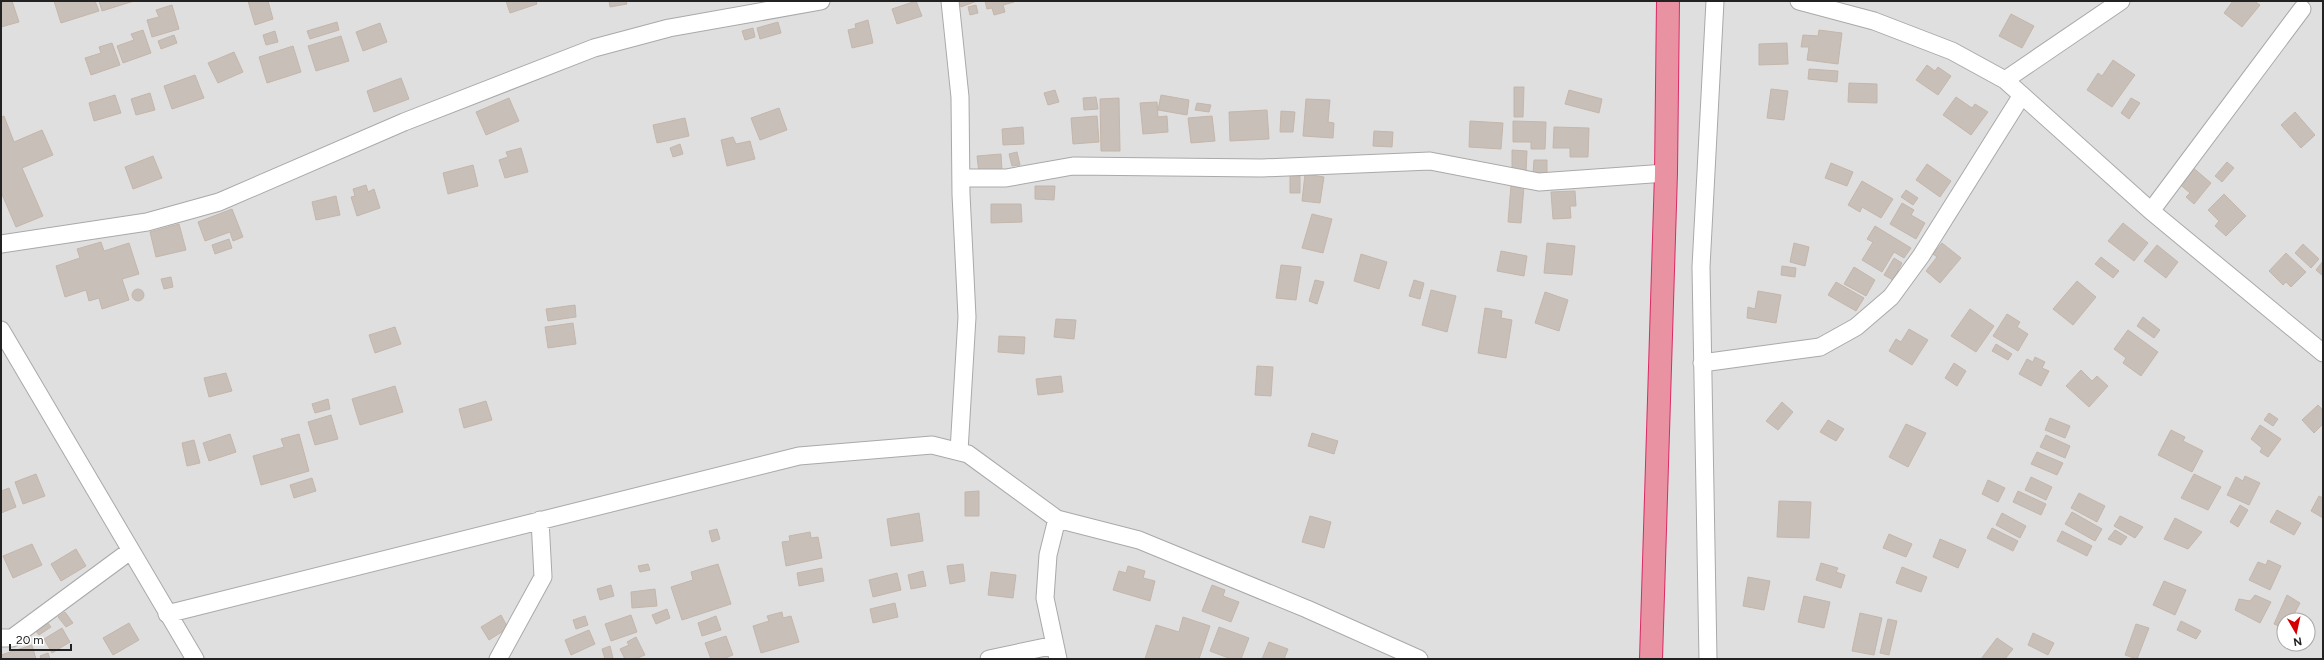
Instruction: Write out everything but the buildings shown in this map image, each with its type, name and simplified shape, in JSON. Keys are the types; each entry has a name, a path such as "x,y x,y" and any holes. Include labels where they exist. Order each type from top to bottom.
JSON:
{"highway":[{"path":"1651,659 1666,172 1668,1"}],"street":[{"path":"1,244 146,222 219,202 404,122 594,48 670,28 821,1"},
{"path":"950,1 960,97 961,178 968,317 959,451"},
{"path":"1708,659 1701,267 1715,1"},
{"path":"1799,1 1874,21 1952,51 2005,80 2151,211 2323,353"},
{"path":"2005,80 2120,1"},
{"path":"2151,211 2302,9"},
{"path":"1702,363 1820,347 1856,327 1891,296 1922,256 2022,95"},
{"path":"961,178 1006,178 1072,166 1262,168 1430,161 1539,182 1666,172"},
{"path":"1,330 167,614 195,659"},
{"path":"167,614 799,456 932,445 968,454 1057,519 1139,540 1307,609 1419,659"},
{"path":"989,659 1056,652 1045,598 1045,576 1057,519"},
{"path":"498,659 543,578 540,520"},
{"path":"1,638 12,638 130,551"}],"shaded area":[{"path":"1,1 2323,1 2323,659 1,659"}]}
